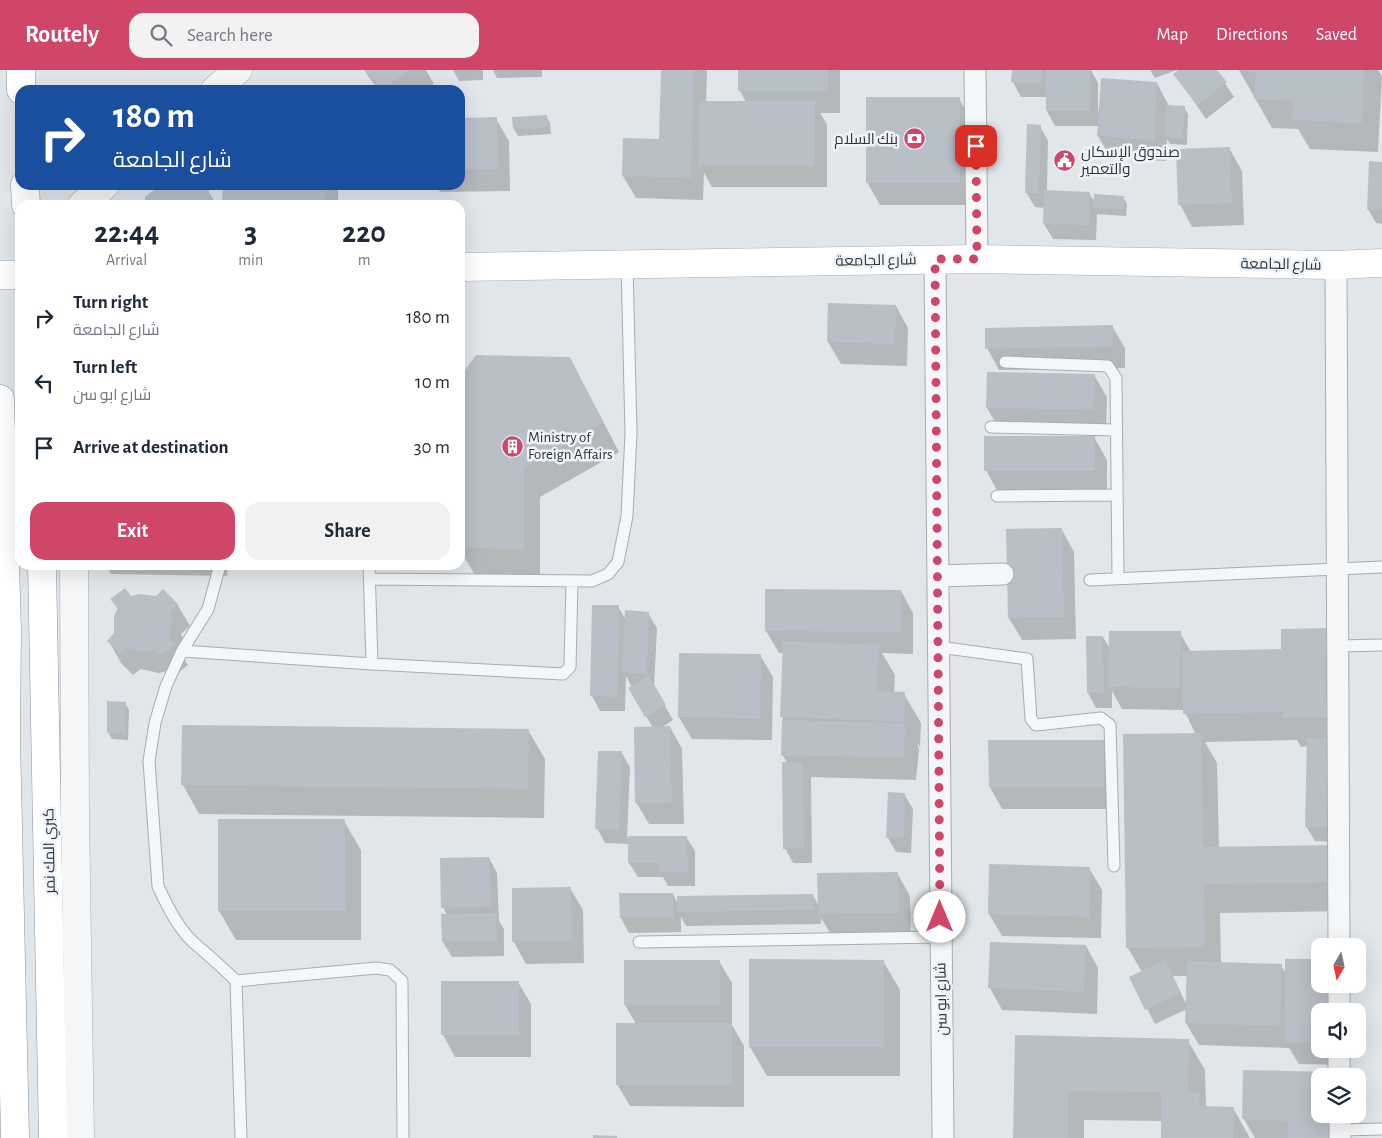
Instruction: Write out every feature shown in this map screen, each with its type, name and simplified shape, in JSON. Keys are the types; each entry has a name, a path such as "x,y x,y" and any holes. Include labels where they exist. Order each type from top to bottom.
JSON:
{"main road":[{"path":"21,70 21,85"},
{"name":"شارع الجامعة","path":"465,267 935,259 1336,265 1382,263"},
{"path":"0,275 15,275"},
{"path":"0,399 7,630 6,738 15,1138"},
{"name":"كبري المك نمر","path":"42,570 53,1138"}],"street":[{"path":"221,85 238,70"},
{"path":"976,70 977,259"},
{"path":"88,200 99,190"},
{"name":"شارع ابو سن","path":"935,259 943,1138"},
{"path":"1336,265 1339,567 1339,938"},
{"path":"74,570 75,842 80,1138"},
{"path":"938,576 1003,574"}],"lane":[{"path":"370,579 592,581 608,574 618,562 627,516 631,433 627,264"},
{"path":"1005,362 1108,366 1116,378 1118,578"},
{"path":"990,427 1116,430"},
{"path":"997,496 1117,495"},
{"path":"1090,580 1339,567 1382,567"},
{"path":"219,570 208,609 182,651 166,686 155,722 150,761 158,886 166,904 192,941 206,951 236,980 241,1138"},
{"path":"369,570 372,664"},
{"path":"182,651 372,664 563,674 570,667 572,581"},
{"path":"1338,646 1382,645"},
{"path":"938,647 1027,659 1031,719 1036,725 1101,718 1110,726 1114,866"},
{"path":"639,942 940,936"},
{"path":"236,980 376,968 390,970 402,981 403,1138"},
{"path":"1340,1127 1382,1129"}],"building":[{"path":"365,70 410,70 388,85 377,85"},
{"path":"661,70 694,70 691,178 622,176 623,138 659,139"},
{"path":"738,70 828,70 828,91 738,91"},
{"path":"1012,70 1042,70 1041,83 1011,82"},
{"path":"1046,70 1090,70 1090,111 1046,111"},
{"path":"1178,70 1217,70 1227,82 1197,105 1173,74"},
{"path":"1239,70 1364,70 1362,123 1292,120 1293,101 1254,99 1256,72"},
{"path":"1101,78 1157,82 1154,140 1097,136"},
{"path":"866,97 960,97 960,183 866,183"},
{"path":"698,101 815,101 815,166 698,165"},
{"path":"1166,105 1185,106 1183,139 1165,137"},
{"path":"547,115 548,127 513,129 512,117"},
{"path":"497,117 498,169 465,170 465,118"},
{"path":"1027,124 1041,125 1039,193 1025,193"},
{"path":"1230,147 1232,203 1178,205 1176,149"},
{"path":"1369,161 1382,162 1382,210 1367,209"},
{"path":"154,190 209,190 209,200 145,200 145,197"},
{"path":"223,190 326,190 325,200 222,200"},
{"path":"1044,190 1090,192 1089,225 1043,224"},
{"path":"1094,194 1124,196 1123,209 1093,208"},
{"path":"828,303 896,305 895,344 827,342"},
{"path":"1113,325 1113,346 985,349 985,328"},
{"name":"Ministry of Foreign Affairs","path":"476,355 570,357 603,423 524,468 524,550 465,547 465,370"},
{"path":"987,372 1095,374 1094,410 986,408"},
{"path":"984,436 1095,436 1095,471 984,471"},
{"path":"1062,528 1064,617 1008,618 1006,529"},
{"path":"125,588 131,596 140,594 156,596 163,589 178,604 170,612 172,620 168,638 176,643 160,656 154,649 145,652 128,648 120,653 107,641 114,633 114,616 118,608 110,599"},
{"path":"765,589 901,590 901,632 765,631"},
{"path":"592,605 619,605 617,697 590,696"},
{"path":"625,610 649,612 647,674 622,672"},
{"path":"1328,628 1330,717 1283,718 1283,712 1183,714 1182,651 1281,649 1281,629"},
{"path":"1109,631 1181,631 1180,688 1108,687"},
{"path":"1086,636 1103,636 1104,693 1087,693"},
{"path":"783,641 879,645 877,691 905,692 904,722 780,717"},
{"path":"679,653 761,654 760,719 678,717"},
{"path":"649,676 666,705 645,717 628,688"},
{"path":"107,701 126,702 125,733 107,733"},
{"path":"782,720 905,723 904,758 781,755"},
{"path":"182,725 529,729 528,789 181,785"},
{"path":"670,726 672,802 635,803 634,727"},
{"path":"1201,733 1203,847 1331,845 1332,882 1204,884 1205,947 1126,948 1123,734"},
{"path":"1307,738 1332,739 1330,827 1305,827"},
{"path":"988,740 1104,740 1104,787 989,787"},
{"path":"598,751 622,751 619,830 595,829"},
{"path":"782,762 803,762 804,848 783,849"},
{"path":"888,792 905,793 904,838 886,838"},
{"path":"218,819 345,819 345,911 218,911"},
{"path":"628,836 687,836 688,872 658,872 658,863 628,863"},
{"path":"489,857 491,906 441,908 440,858"},
{"path":"989,864 1090,867 1089,917 988,914"},
{"path":"898,872 899,913 818,914 817,873"},
{"path":"571,887 572,941 512,942 512,888"},
{"path":"619,893 673,893 674,918 620,918"},
{"path":"813,894 814,910 677,912 677,896"},
{"path":"496,913 497,941 442,942 441,914"},
{"path":"990,942 1086,945 1084,992 988,988"},
{"path":"749,959 884,960 884,1047 749,1047"},
{"path":"1285,959 1311,959 1311,993 1333,993 1333,1003 1311,1003 1311,1043 1285,1042"},
{"path":"624,960 720,960 720,1005 624,1005"},
{"path":"1165,960 1181,993 1145,1010 1129,977"},
{"path":"1187,961 1282,964 1280,1026 1185,1023"},
{"path":"441,981 519,981 519,1035 441,1035"},
{"path":"616,1023 732,1023 732,1085 616,1085"},
{"path":"1015,1035 1189,1039 1188,1093 1200,1093 1199,1106 1234,1107 1233,1138 1161,1138 1161,1092 1068,1091 1068,1138 1013,1138"},
{"path":"1243,1070 1311,1072 1311,1123 1333,1123 1332,1138 1288,1138 1288,1121 1242,1119"},
{"path":"593,1135 617,1136 617,1138 593,1138"}],"place":[{"name":"بنك السلام","path":"914,139"},
{"name":"صندوق الإسكان والتعمير","path":"1065,161"},
{"name":"Ministry of Foreign Affairs","path":"512,446"}],"route":[{"path":"940,917 935,259 977,259 976,146"}]}
